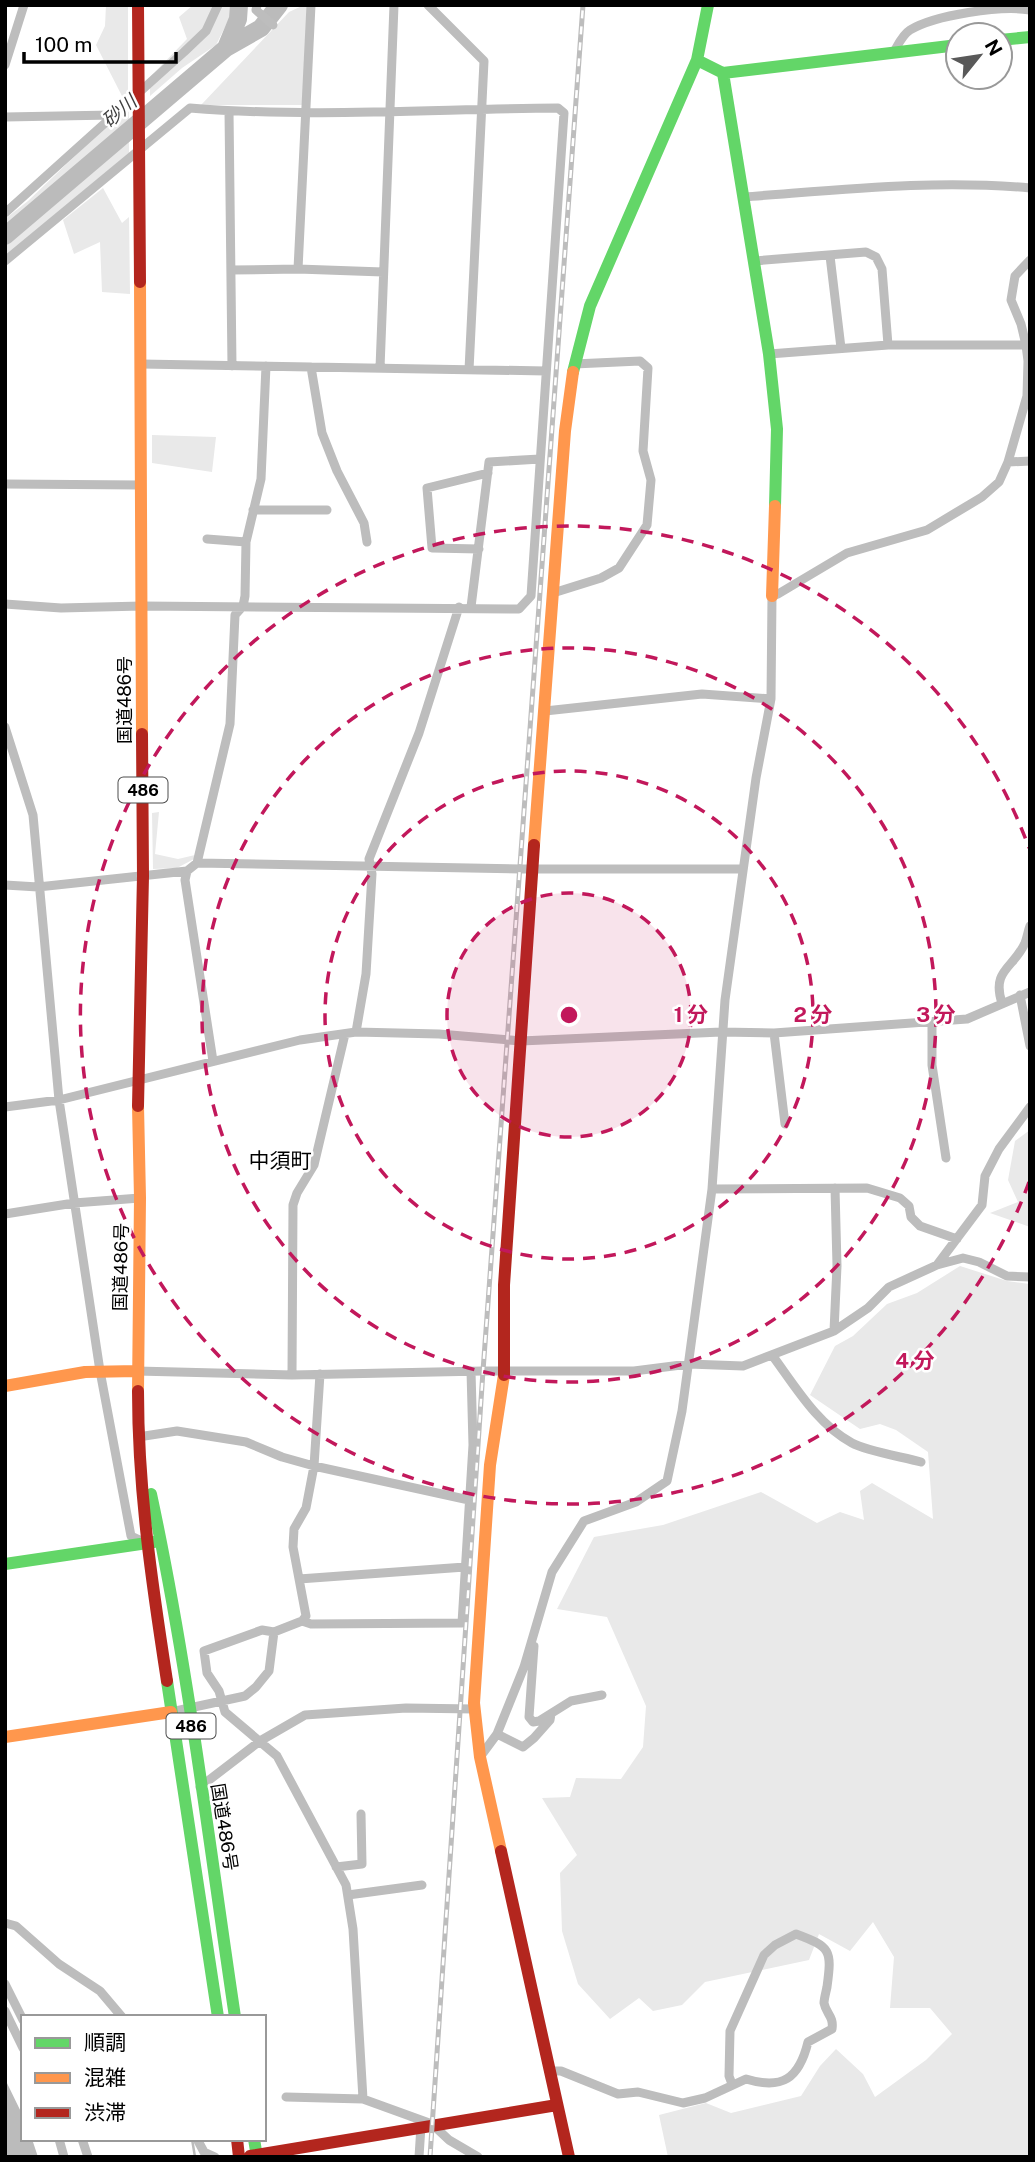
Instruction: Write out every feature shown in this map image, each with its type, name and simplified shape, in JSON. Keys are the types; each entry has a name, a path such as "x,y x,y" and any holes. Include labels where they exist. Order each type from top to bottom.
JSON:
{"main road":[{"name":"国道486号","path":"138,5 143,876 138,1081 138,1437 146,1543 218,2015"},
{"path":"569,2157 480,1757 474,1709 490,1465 504,1372 504,1284 532,868 565,431 574,364 590,306 697,60 708,5"},
{"path":"697,60 723,72 944,47"},
{"path":"723,72 769,354 777,429 772,596"},
{"path":"5,1386 85,1372 137,1371"},
{"name":"国道486号","path":"138,1437 161,1541 235,2015"},
{"path":"5,1564 161,1541"},
{"path":"5,1737 171,1712"},
{"path":"238,2141 249,2156 557,2105"}],"street":[{"path":"5,65 24,5"},
{"path":"5,213 184,52 205,31 218,5"},
{"path":"298,270 311,5"},
{"path":"380,368 394,5"},
{"path":"428,5 484,61 469,370"},
{"path":"256,8 273,25"},
{"path":"894,52 907,31 933,20 973,9 1030,10"},
{"path":"5,261 139,147 190,108 307,112 558,108 564,113 531,596 519,609 243,606 61,608 5,604"},
{"path":"229,111 232,366"},
{"path":"5,117 113,115"},
{"path":"743,197 935,183 984,183 1030,188"},
{"path":"754,261 866,252 876,257 882,269 888,345"},
{"path":"830,256 841,348"},
{"path":"480,1757 497,1734 524,1667 552,1572 584,1521 636,1502 667,1481 689,1364 712,1189 721,1032 756,778 771,699 772,596 847,553 927,530 982,497 999,482 1008,462 1027,396 1026,345 1011,300 1015,276 1030,260"},
{"path":"231,270 383,272"},
{"path":"769,354 888,345 1026,345"},
{"path":"553,593 601,578 619,568 647,525 651,480 643,451 648,368 640,361 574,364"},
{"path":"141,364 546,371"},
{"path":"5,885 38,887 187,871 197,863 230,724 235,615 243,606 245,596 246,542 261,479 265,366"},
{"path":"311,367 323,433 337,471 364,523 367,542"},
{"path":"471,607 489,462 540,459"},
{"path":"1008,462 1030,461"},
{"path":"479,549 432,548 427,488 488,473"},
{"path":"5,484 141,485"},
{"path":"254,510 327,510"},
{"path":"207,539 246,542"},
{"path":"356,1032 366,974 372,874 369,859 419,733 459,607"},
{"path":"545,711 702,694 771,699"},
{"path":"5,727 33,815 59,1100 100,1371 131,1536 146,1543"},
{"path":"197,863 743,869"},
{"path":"187,871 185,880 213,1061"},
{"path":"1002,1003 998,990 1001,975 1025,945 1030,926"},
{"path":"5,1107 59,1100 300,1040 356,1032 439,1034 521,1041 721,1032 774,1033 967,1019 1025,994 1030,1046"},
{"path":"932,1022 932,1065 946,1158"},
{"path":"774,1033 785,1124"},
{"path":"292,1375 293,1205 314,1165 345,1034"},
{"path":"937,1265 982,1205 985,1176 999,1149 1030,1107"},
{"path":"834,1331 837,1266 835,1188"},
{"path":"712,1189 867,1188 900,1198 909,1206 911,1217 920,1226 957,1239"},
{"path":"5,1214 74,1203 140,1198"},
{"path":"137,1371 292,1375 634,1371 689,1364 743,1366 834,1331 868,1308 889,1287 937,1265 963,1258 979,1262 1007,1276 1030,1277"},
{"path":"772,1355 823,1422 853,1444 920,1462"},
{"path":"302,1621 311,1625 462,1623 473,1445 471,1371"},
{"path":"320,1374 314,1466 306,1508 294,1529 293,1547 306,1616 302,1621 274,1632 262,1630 204,1651 207,1673 219,1691 225,1712 278,1756 346,1885 353,1929 363,2099"},
{"path":"138,1437 177,1432 246,1442 282,1457 314,1466 470,1500"},
{"path":"299,1579 465,1567"},
{"path":"171,1712 245,1696 269,1671 274,1632"},
{"path":"533,1638 535,1643 529,1717 533,1722 571,1701 602,1695"},
{"path":"200,1787 260,1741 305,1715 406,1709 474,1709"},
{"path":"497,1734 523,1747 550,1720 551,1714"},
{"path":"336,1867 362,1864 361,1814"},
{"path":"348,1895 422,1885"},
{"path":"5,1923 16,1926 59,1965 100,1991 120,2015"},
{"path":"549,2071 561,2071 618,2094 638,2092 683,2103 705,2098 746,2079 764,2084 780,2082 795,2074 804,2059 808,2042 832,2029 833,2021 824,2004 830,1968 829,1953 819,1942 796,1934 775,1945 764,1955 730,2031 729,2076 732,2084"},
{"path":"5,1984 21,2016"},
{"path":"5,2011 21,2044"},
{"path":"286,2097 363,2099 427,2125 478,2157"},
{"path":"419,2157 427,2125"},
{"path":"198,2141 204,2152 215,2157"}],"shaded area":[{"path":"106,5 128,5 128,92 123,98 96,45 105,26"},
{"path":"193,5 233,5 233,11 216,45 182,68 150,96 150,77 187,39 179,17"},
{"path":"307,5 303,105 201,105 289,12"},
{"path":"129,104 129,153 5,256 5,219 28,201"},
{"path":"103,188 122,223 129,217 130,294 102,292 100,242 74,254 63,220"},
{"path":"152,435 216,437 212,472 152,463"},
{"path":"159,812 155,854 178,859 195,855 194,859 177,868 153,869 152,813"},
{"path":"1030,1130 1030,1227 990,1213 1018,1202 1008,1180 1015,1141"},
{"path":"960,1266 1007,1281 1030,1284 1030,2157 668,2157 659,2115 706,2103 731,2113 801,2096 820,2066 836,2049 863,2074 875,2097 926,2060 952,2034 930,2008 890,2008 894,1957 873,1922 850,1951 819,1934 809,1960 705,1982 682,2005 653,2011 639,1998 610,2019 578,1984 562,1931 560,1873 577,1855 542,1798 570,1797 576,1778 621,1779 643,1747 646,1706 607,1617 557,1609 594,1537 663,1525 761,1492 817,1523 840,1512 864,1520 860,1491 872,1483 933,1519 928,1452 896,1430 880,1424 860,1429 810,1395 835,1346 853,1336 887,1304 917,1293"},
{"path":"5,2079 21,2112 21,2141 33,2141 38,2157 8,2157 5,2149"}],"waterway":[{"name":"砂川","path":"5,236 226,48 238,19 239,5"},
{"path":"226,48 261,28 279,5"},
{"path":"192,2141 195,2157"}],"railway":[{"path":"430,2157 483,1371 583,5"}],"traffic: fast":[{"path":"573,372 590,306 697,60 708,5"},
{"path":"1014,39 1030,37"},
{"path":"697,60 723,73 944,47"},
{"path":"723,73 769,354 777,429 775,506"},
{"path":"151,1494 187,1689 235,2015"},
{"path":"5,1564 154,1542"},
{"path":"167,1681 218,2015"},
{"path":"254,2141 257,2157"}],"traffic: slow":[{"path":"140,282 142,734"},
{"path":"534,845 565,431 573,372"},
{"path":"772,596 775,506"},
{"path":"138,1106 138,1391"},
{"path":"5,1386 85,1372 137,1371"},
{"path":"501,1851 480,1757 474,1703 490,1465 504,1375"},
{"path":"5,1737 171,1712"}],"traffic: jam":[{"path":"138,5 140,282"},
{"path":"138,1106 143,876 142,734"},
{"path":"504,1375 504,1285 534,845"},
{"path":"138,1391 143,1501 167,1681"},
{"path":"501,1851 569,2157"},
{"path":"250,2156 557,2105"},
{"path":"237,2141 239,2157"}],"district":[{"name":"中須町","path":"280,1161"}]}
